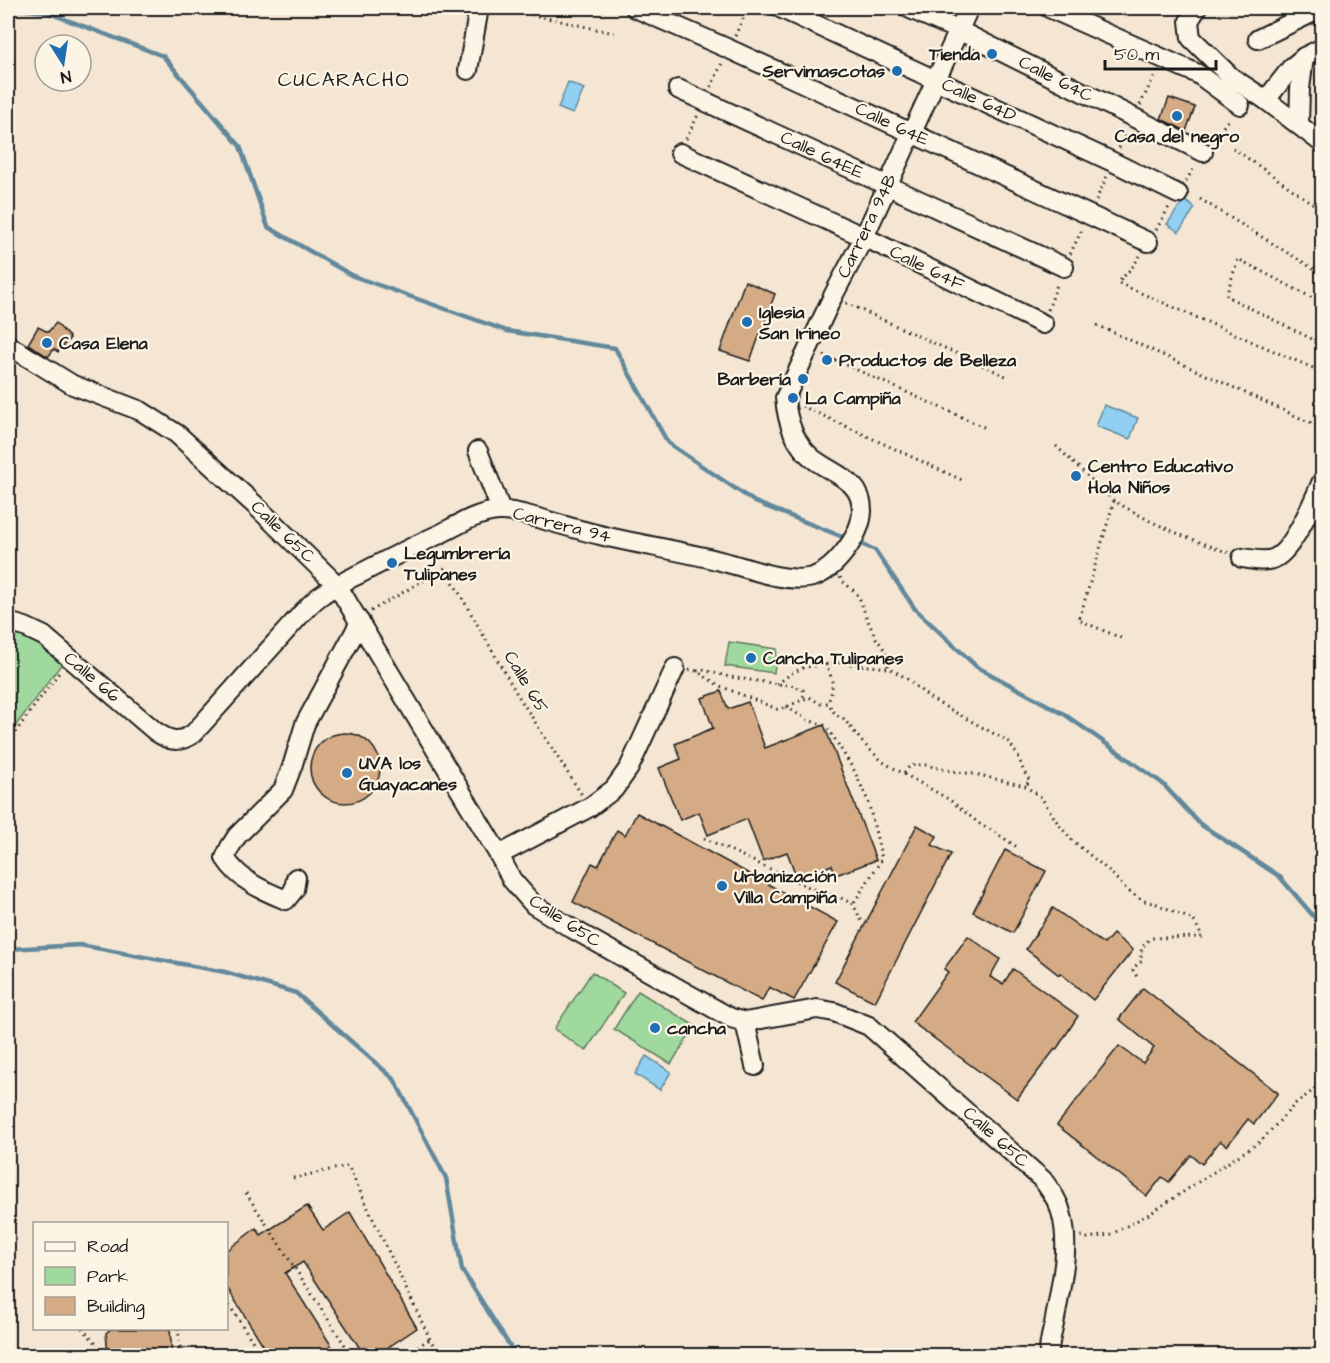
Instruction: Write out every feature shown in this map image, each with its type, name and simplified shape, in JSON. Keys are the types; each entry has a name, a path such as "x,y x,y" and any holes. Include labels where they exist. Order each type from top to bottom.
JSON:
{"street":[{"path":"468,70 479,8"},
{"name":"Calle 64E","path":"635,8 1148,242"},
{"name":"Calle 64D","path":"780,8 1178,194"},
{"name":"Calle 64C","path":"908,8 958,30 1203,152"},
{"name":"Carrera 94B","path":"785,398 833,296 864,237 969,8"},
{"path":"1049,8 1198,75 1240,105"},
{"path":"1189,8 1191,38 1231,77 1323,142"},
{"path":"1258,39 1323,8"},
{"path":"1266,100 1291,68 1304,57 1323,48"},
{"path":"1299,125 1304,57"},
{"name":"Calle 64EE","path":"678,89 1064,267"},
{"name":"Calle 64F","path":"680,153 864,237 1043,324"},
{"name":"Calle 65C","path":"8,345 73,386 141,411 177,434 248,498 337,585 512,880 534,905 731,1018 746,1022 817,1009 834,1012 869,1026 1043,1180 1061,1210 1065,1230 1064,1262 1048,1348 1049,1356"},
{"name":"Carrera 94","path":"172,740 185,739 194,733 320,596 337,585 484,513 501,510 524,514 602,535 693,554 778,576 797,579 810,578 828,569 841,556 856,533 861,522 861,501 851,483 812,458 800,445 790,425 785,398"},
{"path":"478,451 501,510"},
{"path":"1242,558 1263,561 1274,559 1284,552 1299,529 1323,481"},
{"path":"296,878 294,890 286,900 254,886 232,868 225,858 237,836 284,790 305,724 353,638 359,620"},
{"name":"Calle 66","path":"8,622 44,636 155,731 164,738 172,740"},
{"path":"499,855 590,807 614,789 629,768 675,668"},
{"path":"746,1022 755,1066"}],"path":[{"path":"502,8 614,33"},
{"path":"680,153 748,8"},
{"path":"1233,148 1323,210"},
{"path":"1200,199 1323,274"},
{"path":"1323,303 1238,259 1226,296 1323,344"},
{"path":"1118,283 1323,372"},
{"path":"833,296 1008,377"},
{"path":"1097,325 1323,429"},
{"path":"808,348 986,428"},
{"path":"785,398 964,481"},
{"path":"1056,446 1114,501 1181,535 1242,558"},
{"path":"1114,501 1079,620 1121,638"},
{"path":"841,556 841,580 859,597 876,638 884,649 889,668"},
{"name":"Calle 65","path":"359,620 445,568 517,694 590,807"},
{"path":"8,742 69,659"},
{"path":"825,664 831,674 833,684 828,703 835,714 844,719 863,743 884,762 950,800 981,825 1017,847"},
{"path":"777,684 805,667 825,664 889,668 906,678 931,699 1009,742 1030,781 1025,786"},
{"path":"675,668 703,670 730,678 791,685 803,690 802,699"},
{"path":"696,671 720,686 777,709 809,697 821,704 828,703"},
{"path":"786,707 794,710 805,720 823,724 828,728 855,772 868,801 882,859 853,904"},
{"path":"904,773 909,767 926,765 1025,786 1041,797 1072,840 1109,871 1128,891 1144,901 1185,916 1196,924 1202,937 1151,938 1146,942 1141,950 1142,961 1133,970 1137,977"},
{"path":"704,838 817,891 839,897 853,904 863,924"},
{"path":"1065,1230 1087,1238 1110,1235 1151,1213 1261,1141 1296,1103 1323,1081"},
{"path":"293,1178 348,1166 440,1356"},
{"path":"246,1193 352,1356"},
{"path":"228,1303 262,1356"},
{"path":"83,1330 95,1342 97,1356"},
{"path":"178,1330 181,1356"},
{"path":"402,1356 430,1339"}],"green space":[{"path":"8,627 25,632 63,662 8,736"},
{"name":"Cancha Tulipanes","path":"729,642 777,649 774,673 725,666"},
{"name":"cancha","path":"592,972 624,993 586,1051 554,1029"},
{"name":"cancha","path":"638,991 695,1026 671,1064 614,1029"}],"water":[{"path":"568,82 584,89 573,114 558,108"},
{"path":"1184,200 1195,208 1179,232 1167,224"},
{"path":"1104,405 1138,418 1130,439 1096,426"},
{"path":"646,1056 671,1072 660,1090 635,1074"}],"building":[{"name":"Casa del negro","path":"1169,98 1195,107 1186,131 1161,119"},
{"name":"Iglesia San Irineo","path":"745,281 775,294 750,361 720,351"},
{"name":"Casa Elena","path":"56,323 70,338 58,352 54,349 48,357 28,344 38,327 48,332"},
{"path":"721,691 728,709 748,702 765,748 824,725 876,860 836,875 832,865 797,878 787,852 763,861 747,819 708,835 699,812 680,820 659,768 681,759 675,744 713,728 702,698"},
{"path":"338,733 352,733 365,739 374,748 380,761 378,781 370,793 352,803 338,803 325,797 316,788 310,775 310,761 316,748 325,739"},
{"path":"637,813 838,922 794,1000 769,987 762,1001 573,902 592,863 598,866 617,830 625,835"},
{"name":"Urbanización Villa Campiña","path":"917,825 937,836 932,845 951,854 875,1002 835,982"},
{"path":"1005,850 1046,871 1013,933 973,912"},
{"path":"1053,908 1104,944 1113,934 1133,950 1093,1000 1026,949"},
{"path":"968,936 1000,959 990,977 1003,984 1013,969 1078,1016 1056,1050 1017,1099 912,1022 948,972 944,969"},
{"path":"1143,988 1278,1093 1254,1124 1248,1119 1227,1146 1220,1141 1202,1164 1191,1155 1169,1182 1162,1177 1147,1196 1057,1125 1119,1046 1143,1063 1154,1048 1119,1019"},
{"path":"307,1206 323,1230 350,1212 417,1328 375,1356 365,1356 303,1262 285,1273 338,1356 270,1356 228,1289 228,1249 256,1228 261,1235"},
{"path":"110,1330 170,1330 172,1356 108,1356 106,1333"}],"waterway":[{"path":"8,8 46,12 163,56 240,146 268,227 353,276 507,331 615,348 668,443 755,502 848,539"},
{"path":"856,542 875,550 915,609 977,667 1064,714 1162,783 1200,824 1279,876 1322,926"},
{"path":"8,949 80,945 225,972 296,993 394,1079 446,1178 462,1270 516,1356"}],"place":[{"name":"Tienda","path":"992,54"},
{"name":"Servimascotas","path":"897,71"},
{"name":"Casa del negro","path":"1177,116"},
{"name":"Iglesia San Irineo","path":"747,322"},
{"name":"Casa Elena","path":"47,343"},
{"name":"Productos de Belleza","path":"827,360"},
{"name":"Barbería","path":"803,379"},
{"name":"La Campiña","path":"793,398"},
{"name":"Centro Educativo Hola Niños","path":"1076,476"},
{"name":"Legumbrería Tulipanes","path":"392,563"},
{"name":"Cancha Tulipanes","path":"751,658"},
{"name":"UVA los Guayacanes","path":"347,773"},
{"name":"Urbanización Villa Campiña","path":"722,886"},
{"name":"cancha","path":"655,1028"}],"district":[{"name":"CUCARACHO","path":"344,80"}]}
